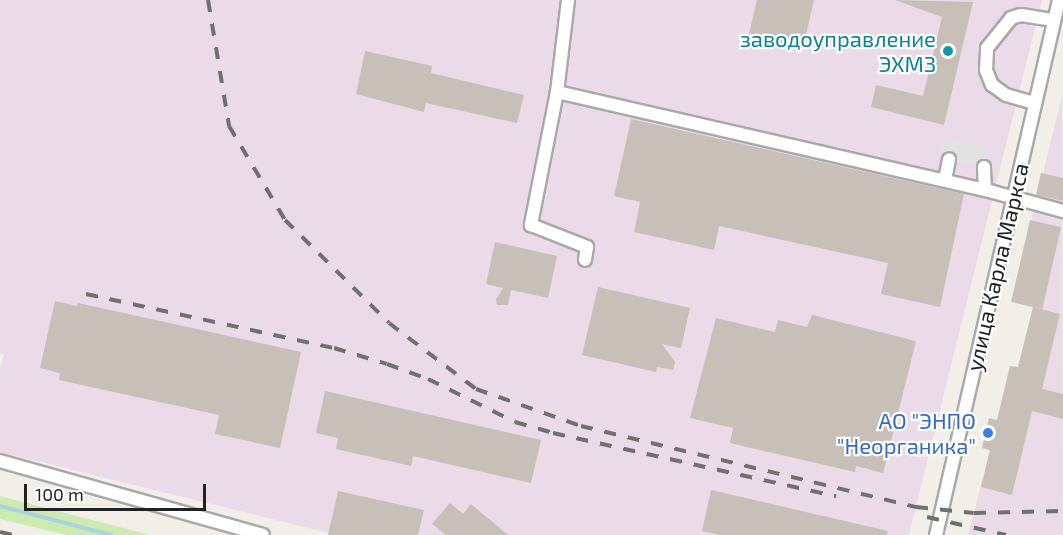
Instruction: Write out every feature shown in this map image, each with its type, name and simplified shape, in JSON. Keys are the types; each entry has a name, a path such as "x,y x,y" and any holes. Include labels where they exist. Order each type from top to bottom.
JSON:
{"street":[{"path":"568,0 557,92 531,225 587,247 585,260"},
{"name":"улица Карла Маркса","path":"936,535 1059,0"},
{"path":"1034,103 1006,95 992,85 987,70 987,48 1011,18 1021,15 1054,21"},
{"path":"557,92 945,180 1063,212"},
{"path":"945,180 949,159"},
{"path":"984,167 985,190"},
{"path":"0,461 263,535"}],"shaded area":[{"path":"0,0 1042,0 909,535 337,535 0,452 0,368 4,354 0,353"},
{"path":"1062,96 1063,535 968,535 990,451 982,448 989,418 997,420 1010,366 1018,367 1033,308 1011,302"},
{"path":"944,137 988,148 983,167 939,156"}],"green space":[{"path":"0,496 150,535 66,535 0,519"}],"building":[{"path":"757,0 814,0 803,48 749,34"},
{"name":"заводоуправление ЭХМЗ","path":"895,0 973,2 944,125 871,107 876,85 923,96 942,17"},
{"path":"365,51 432,66 431,73 524,95 517,123 426,103 424,112 356,94"},
{"path":"631,119 964,194 940,307 881,294 888,263 719,226 714,250 634,232 640,202 614,196"},
{"path":"1041,173 1063,178 1063,201 1036,195"},
{"path":"1030,220 1061,227 1042,309 1011,302"},
{"path":"495,242 557,256 548,298 511,290 508,305 497,305 496,299 503,288 486,284"},
{"path":"598,287 690,308 681,348 662,344 675,362 673,370 657,367 656,372 582,355"},
{"path":"55,301 77,306 78,303 301,352 280,448 215,434 219,415 59,380 60,373 40,368"},
{"path":"1033,307 1060,314 1042,389 1063,394 1063,419 1032,411 1012,495 981,487 990,450 982,448 989,418 997,420 1010,366 1018,367"},
{"path":"812,315 916,341 883,473 856,466 855,472 730,443 733,428 690,418 716,318 775,332 778,320 807,327"},
{"path":"325,391 541,440 531,483 413,456 411,466 336,449 338,438 316,433"},
{"path":"711,490 888,531 887,535 720,535 702,531"},
{"path":"338,491 424,510 418,535 328,535"},
{"path":"450,503 463,514 471,504 508,535 446,535 432,524"}],"waterway":[{"path":"0,506 111,535"}],"railway":[{"path":"208,0 229,126 285,220 389,323 476,389 581,426 916,507 974,513 1063,511"},
{"path":"86,294 334,348 428,379 515,422 553,433 836,496"},
{"path":"927,517 1006,535"},
{"path":"0,532 13,535"}],"place":[{"name":"заводоуправление ЭХМЗ","path":"948,51"},
{"name":"АО \"ЭНПО \"Неорганика\"","path":"988,433"}]}
